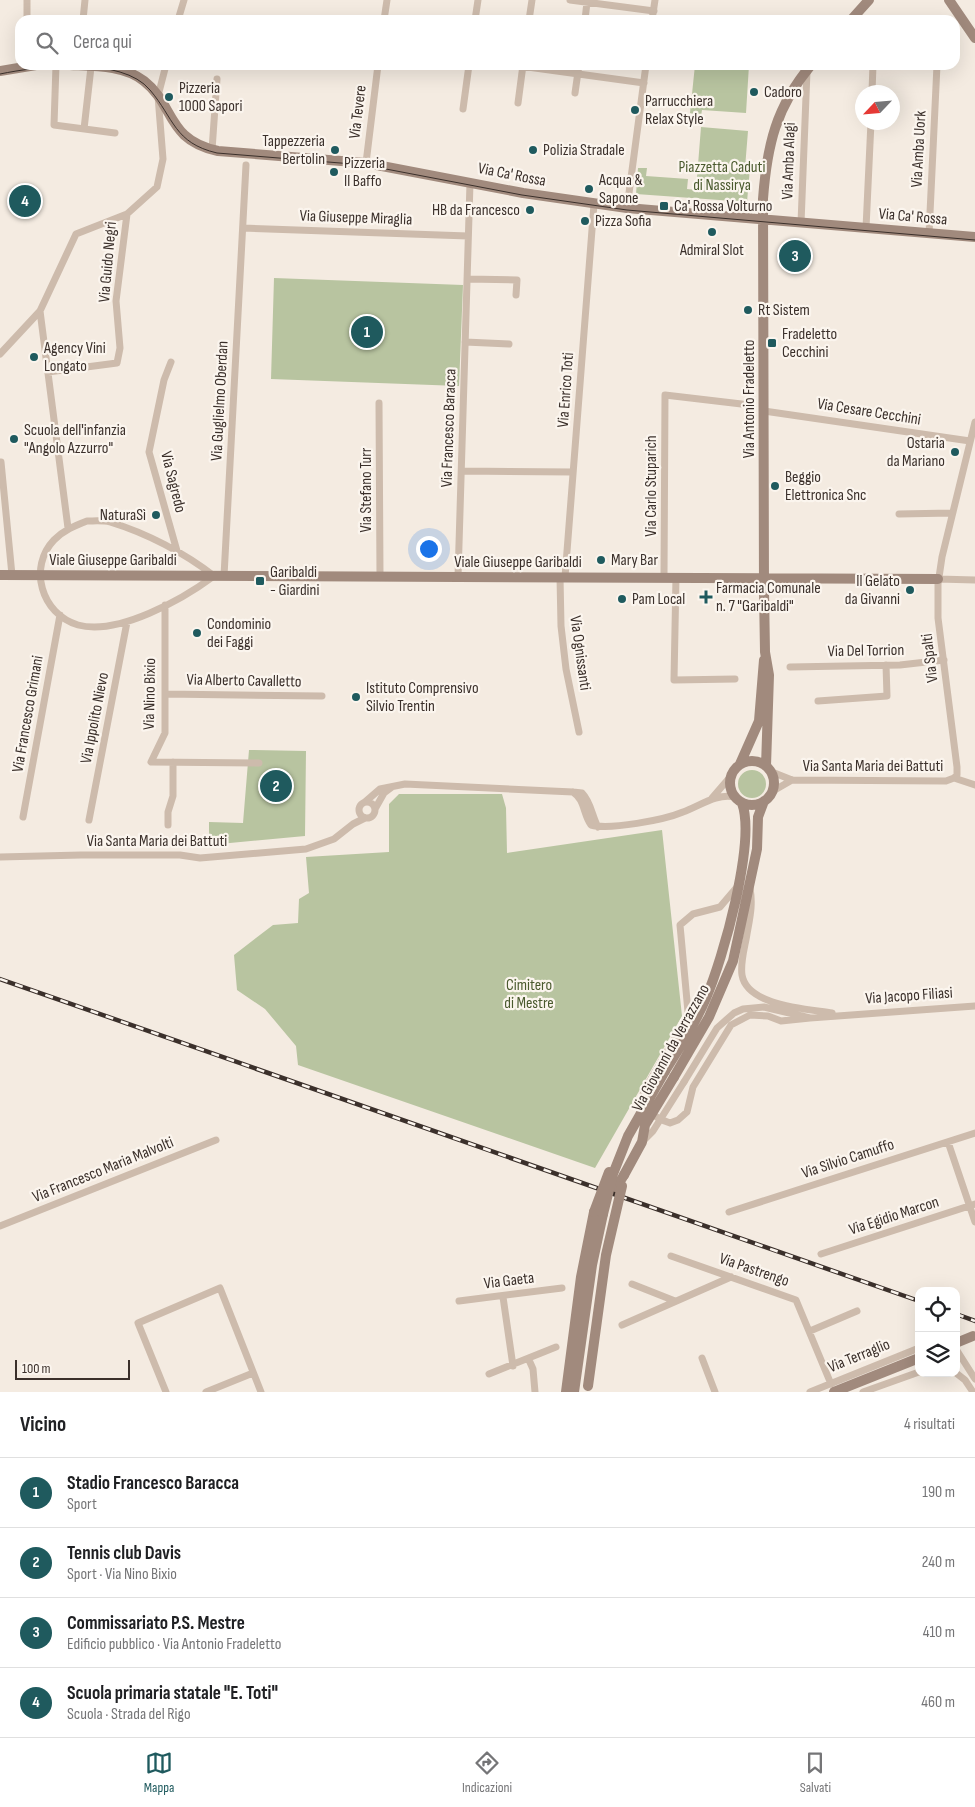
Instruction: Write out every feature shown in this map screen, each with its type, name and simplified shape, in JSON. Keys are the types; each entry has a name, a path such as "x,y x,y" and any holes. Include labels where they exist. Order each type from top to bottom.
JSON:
{"main road":[{"path":"856,15 869,0"},
{"path":"948,0 959,15"},
{"path":"960,16 975,36"},
{"path":"0,71 15,68"},
{"name":"Via Ca' Rossa","path":"110,70 130,73 145,82 158,96 174,124 190,140 212,150 366,164 594,204 628,208 975,237"},
{"name":"Via Antonio Fradeletto","path":"764,578 762,219 765,168 769,143 779,117 790,94 808,70"},
{"name":"Viale Giuseppe Garibaldi","path":"0,575 938,579"},
{"path":"764,578 765,652 759,721 740,764 731,776 730,784 738,800 753,805 764,802 773,791 774,778 769,769 769,675 765,652"},
{"path":"740,764 753,761 769,769"},
{"name":"Via Giovanni da Verrazzano","path":"619,1174 642,1142 645,1125 712,984 744,858 747,822 738,800"},
{"name":"Via Giovanni da Verrazzano","path":"602,1214 616,1188 628,1136 703,1029 723,986 736,949 757,849 758,817 764,802"},
{"path":"574,1392 592,1265 609,1172 628,1136"},
{"path":"566,1392 581,1277 602,1214 619,1174"},
{"path":"585,1390 619,1174"},
{"path":"585,1390 600,1252 602,1214"},
{"path":"960,1347 973,1336"},
{"name":"Via Terraglio","path":"832,1388 915,1359"}],"street":[{"path":"26,0 27,15"},
{"path":"84,15 85,0"},
{"path":"180,15 184,0"},
{"path":"385,15 387,0"},
{"path":"476,15 478,0"},
{"path":"530,15 532,0"},
{"path":"570,0 654,11"},
{"path":"653,15 655,0"},
{"path":"586,15 587,2"},
{"path":"56,70 54,125 115,133"},
{"path":"84,129 91,70"},
{"path":"0,354 40,311 76,234 126,214 157,187 163,159 158,96 165,70"},
{"name":"Via Tevere","path":"366,164 377,70"},
{"path":"463,109 468,70"},
{"path":"518,103 522,70"},
{"path":"550,70 644,83"},
{"path":"575,93 578,70"},
{"path":"628,208 645,70"},
{"name":"Via Amba Alagi","path":"801,223 809,70"},
{"path":"872,85 873,70"},
{"name":"Via Amba Uork","path":"928,234 937,70"},
{"path":"212,150 217,79"},
{"path":"160,130 174,124"},
{"path":"866,228 870,130"},
{"name":"Via Guglielmo Oberdan","path":"219,576 246,164"},
{"name":"Via Francesco Baracca","path":"458,577 470,183"},
{"name":"Via Enrico Toti","path":"562,578 573,472 594,204"},
{"name":"Via Guido Negri","path":"48,372 117,363 120,348 116,301 126,214"},
{"name":"Via Giuseppe Miraglia","path":"243,228 468,236"},
{"path":"467,279 517,280 516,295"},
{"path":"40,311 68,528"},
{"path":"466,342 509,344"},
{"name":"Via Sagredo","path":"171,362 164,380 149,452 177,551"},
{"name":"Via Carlo Stuparich","path":"664,577 665,394 750,405"},
{"name":"Via Stefano Turr","path":"379,403 380,576"},
{"name":"Via Cesare Cecchini","path":"764,411 970,442"},
{"name":"Via Spalti","path":"954,778 957,775 957,767 938,618 938,579 952,513 975,422"},
{"path":"2,462 12,575"},
{"path":"462,471 573,472"},
{"path":"899,514 952,513"},
{"path":"87,521 108,522 177,551 219,576 165,605 127,622 96,628 77,625 60,615 48,602 39,575 44,557 53,541 68,528 87,521"},
{"path":"676,577 674,680 735,678"},
{"name":"Via Ognissanti","path":"562,578 561,626 566,668 579,732"},
{"name":"Viale Giuseppe Garibaldi","path":"938,579 975,580"},
{"name":"Via Nino Bixio","path":"165,605 165,733 151,762 259,763"},
{"name":"Via Francesco Grimani","path":"23,817 60,615"},
{"name":"Via Ippolito Nievo","path":"89,820 127,622"},
{"name":"Via Del Torrion","path":"790,667 886,665 944,660"},
{"path":"818,701 887,696 886,665"},
{"name":"Via Alberto Cavalletto","path":"165,694 322,696"},
{"path":"168,826 168,812 173,796 173,762"},
{"name":"Via Santa Maria dei Battuti","path":"769,769 792,780 946,781 954,778"},
{"path":"710,800 731,776"},
{"path":"954,778 975,785"},
{"name":"Via Santa Maria dei Battuti","path":"773,791 792,780"},
{"path":"349,827 358,815 360,805 380,789 399,784 582,793 588,800 593,818 598,827 613,827 681,814 725,795 738,800"},
{"path":"358,810 361,816 365,818 372,816 384,793 399,784"},
{"path":"365,802 371,803 375,809"},
{"name":"Via Santa Maria dei Battuti","path":"0,857 180,855 200,858 310,848 334,839 349,827 365,818"},
{"path":"738,884 720,907 693,914 680,925 688,1012 686,1019 644,1091 642,1104 645,1109 670,1123 683,1117 688,1112 692,1087 725,1031 741,1019 760,1015 781,1021 845,1015"},
{"path":"749,887 752,910 742,966 744,982 747,988 760,997 789,1006 845,1015"},
{"name":"Via Jacopo Filiasi","path":"845,1015 975,1006"},
{"path":"642,1142 653,1131 717,1028 734,1013 743,1009 764,1007 810,1018"},
{"name":"Via Silvio Camuffo","path":"729,1212 975,1133"},
{"name":"Via Francesco Maria Malvolti","path":"0,1226 216,1140"},
{"path":"948,1142 972,1205 975,1222"},
{"name":"Via Egidio Marcon","path":"821,1254 972,1205"},
{"name":"Via Pastrengo","path":"671,1256 796,1300 832,1388"},
{"path":"622,1325 731,1277"},
{"path":"632,1284 675,1302"},
{"path":"166,1392 138,1323 220,1288 261,1392"},
{"name":"Via Gaeta","path":"460,1301 562,1288"},
{"path":"503,1297 513,1366"},
{"path":"810,1331 857,1311"},
{"path":"489,1374 528,1360 556,1347"},
{"name":"Via Terraglio","path":"810,1392 832,1388 915,1350"},
{"path":"960,1353 975,1379"},
{"path":"702,1358 715,1392"},
{"path":"528,1360 533,1369 535,1392"},
{"path":"206,1392 253,1373"},
{"path":"863,1392 915,1373"},
{"path":"960,1376 973,1392"}],"green space":[{"path":"694,70 749,70 746,113 702,110 701,116 690,113"},
{"name":"Piazzetta Caduti di Nassirya","path":"701,127 748,131 745,168 750,168 747,202 636,194 638,168 647,168 646,176 688,179 687,189 696,190"},
{"path":"274,278 463,285 459,386 271,379"},
{"path":"249,750 306,751 305,836 209,845 209,822 243,823"},
{"path":"752,770 762,774 766,784 762,794 752,798 742,794 738,784 742,774"},
{"name":"Cimitero di Mestre","path":"399,794 502,794 506,808 507,853 662,830 682,1016 595,1168 298,1065 296,1046 265,1009 237,990 234,955 273,925 298,923 299,899 309,893 306,857 389,852 389,804"}],"tram line":[{"path":"0,74 23,70"},
{"path":"110,70 137,79 150,90 183,136 203,149 217,153 365,165 522,195 627,210 975,240"}],"railway":[{"path":"0,979 915,1300"},
{"path":"960,1315 975,1321"}],"place":[{"name":"Cadoro","path":"754,92"},
{"name":"Pizzeria 1000 Sapori","path":"169,97"},
{"name":"Parrucchiera Relax Style","path":"635,110"},
{"name":"Tappezzeria Bertolin","path":"335,150"},
{"name":"Polizia Stradale","path":"533,150"},
{"name":"Pizzeria Il Baffo","path":"334,172"},
{"name":"Acqua & Sapone","path":"589,189"},
{"name":"Scuola primaria statale \"E. Toti\"","path":"25,201"},
{"name":"Ca' Rossa Volturno","path":"664,206"},
{"name":"HB da Francesco","path":"530,210"},
{"name":"Pizza Sofia","path":"585,221"},
{"name":"Admiral Slot","path":"712,232"},
{"name":"Commissariato P.S. Mestre","path":"795,256"},
{"name":"Rt Sistem","path":"748,310"},
{"name":"Stadio Francesco Baracca","path":"367,332"},
{"name":"Fradeletto Cecchini","path":"772,343"},
{"name":"Agency Vini Longato","path":"34,357"},
{"name":"Scuola dell'infanzia \"Angolo Azzurro\"","path":"14,439"},
{"name":"Ostaria da Mariano","path":"955,452"},
{"name":"Beggio Elettronica Snc","path":"775,486"},
{"name":"NaturaSì","path":"156,515"},
{"name":"Mary Bar","path":"601,560"},
{"name":"Garibaldi - Giardini","path":"260,581"},
{"name":"Il Gelato da Givanni","path":"910,590"},
{"name":"Farmacia Comunale n. 7 \"Garibaldi\"","path":"706,597"},
{"name":"Pam Local","path":"622,599"},
{"name":"Condominio dei Faggi","path":"197,633"},
{"name":"Istituto Comprensivo Silvio Trentin","path":"356,697"},
{"name":"Tennis club Davis","path":"276,786"}]}
